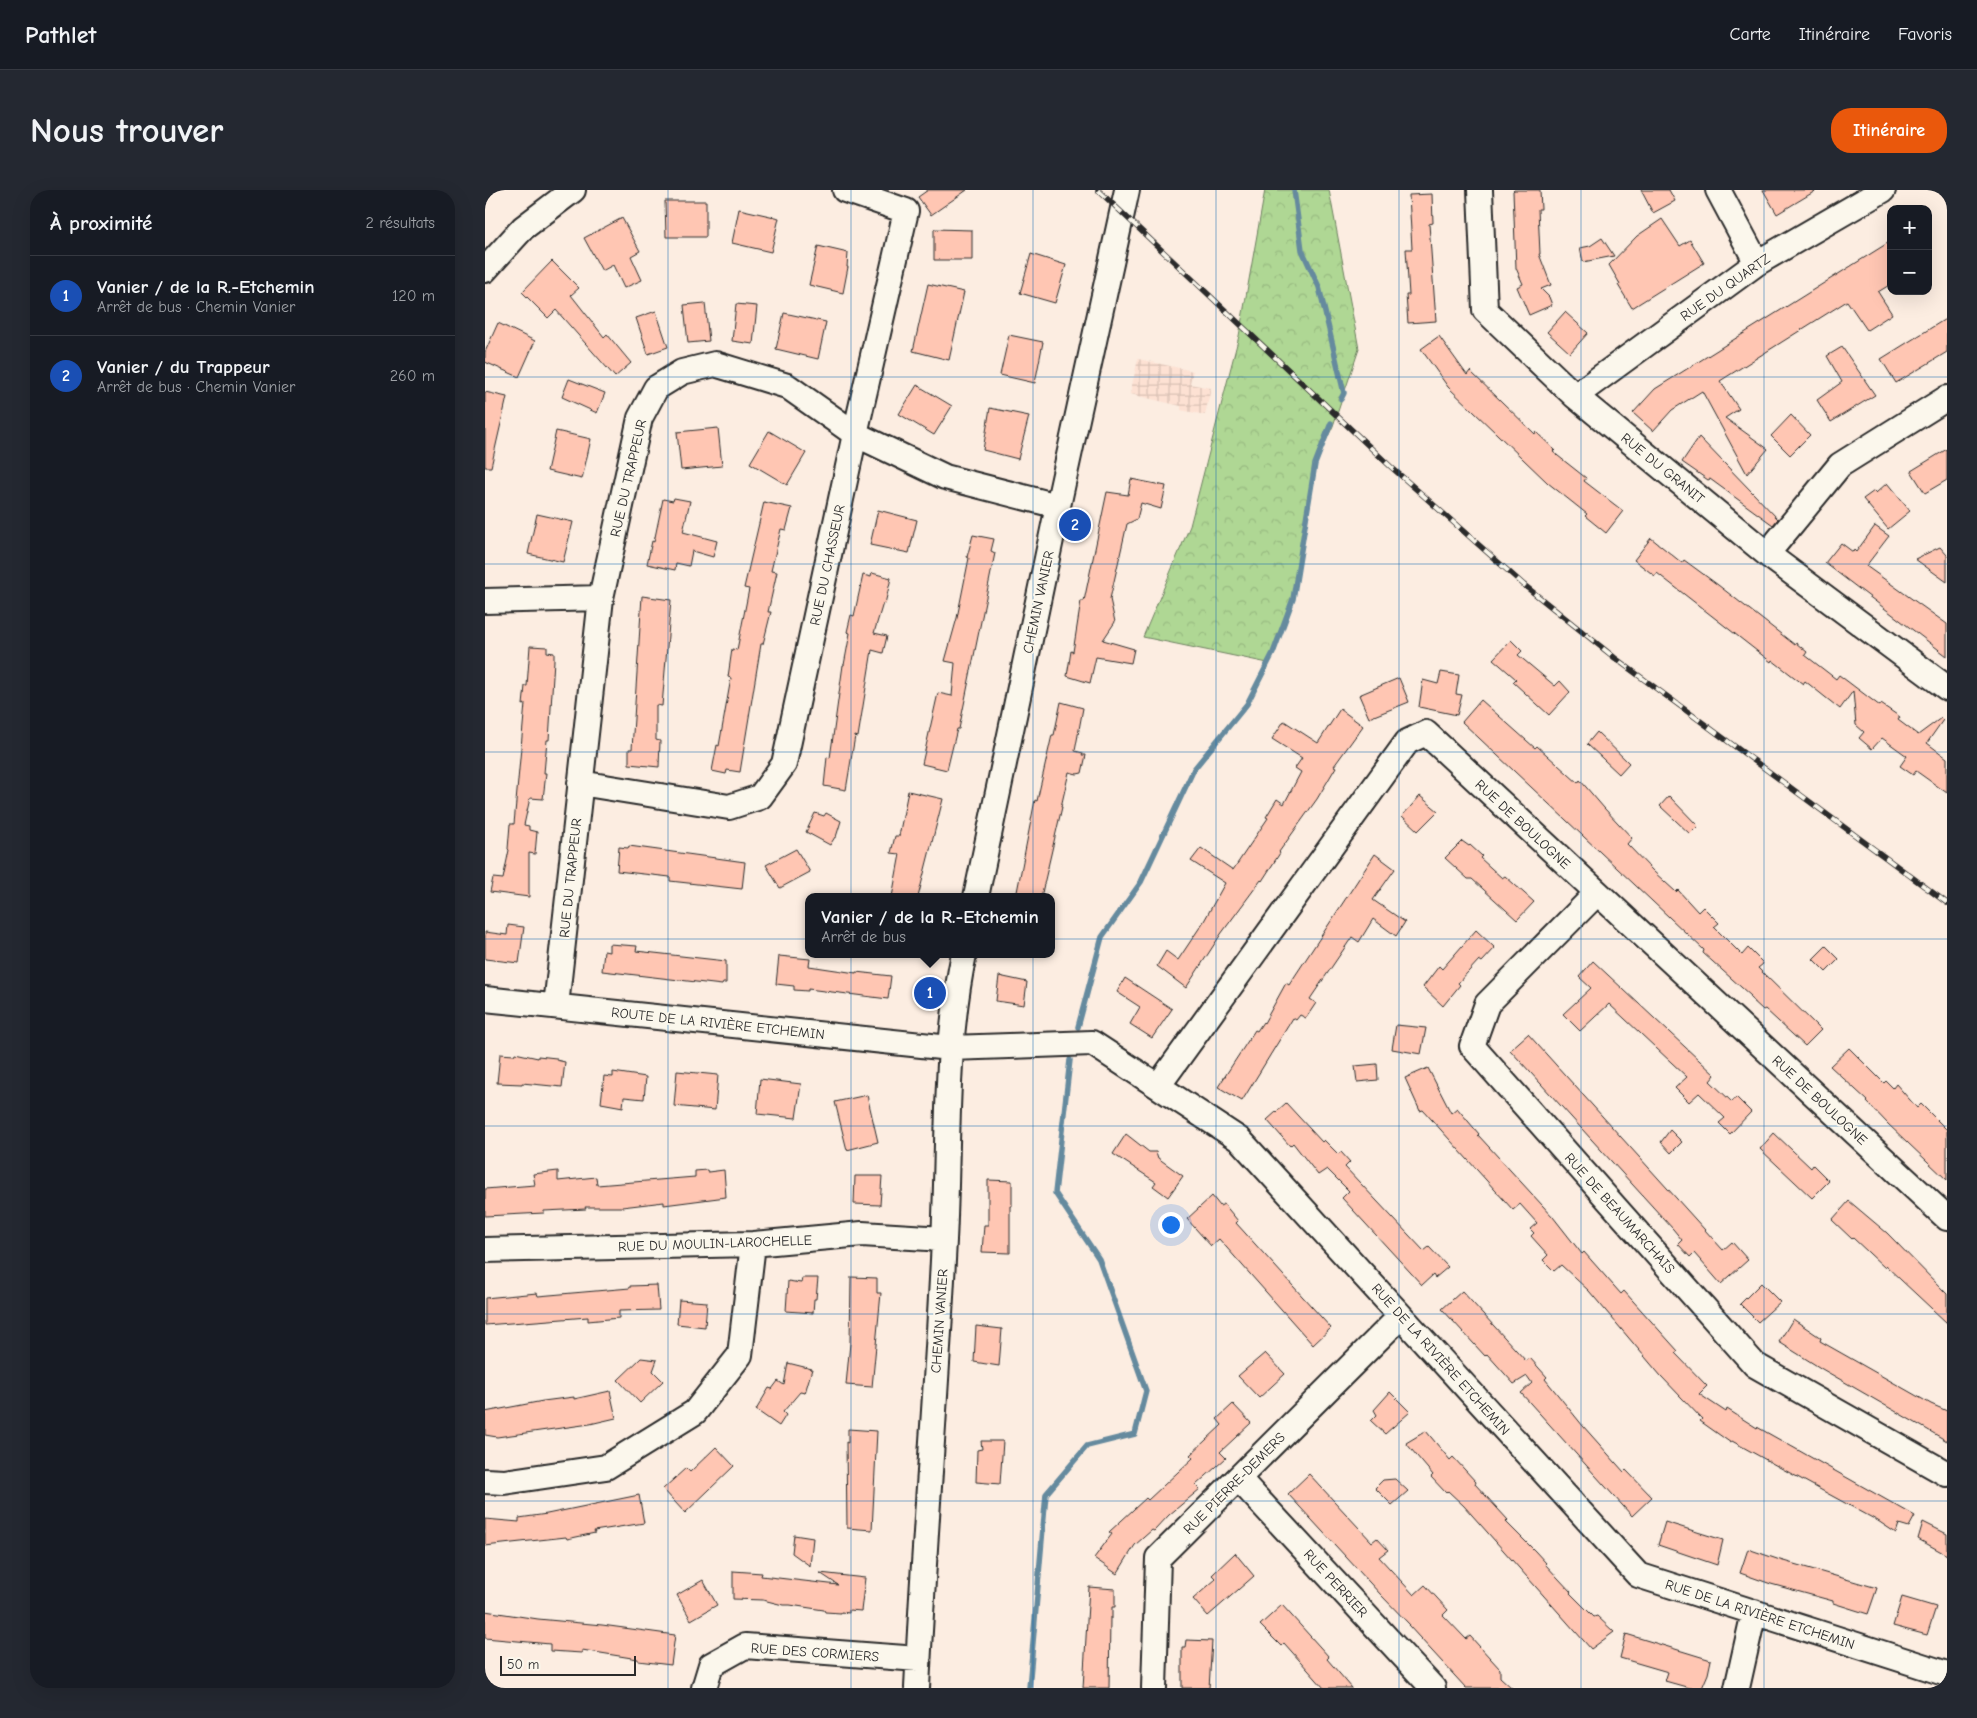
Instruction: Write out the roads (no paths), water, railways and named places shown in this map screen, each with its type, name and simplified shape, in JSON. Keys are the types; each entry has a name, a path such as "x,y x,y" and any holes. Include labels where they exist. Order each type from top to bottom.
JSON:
{"street":[{"path":"485,270 523,228 573,190"},
{"name":"RUE DU CHASSEUR","path":"580,783 729,807 761,797 784,764 855,434 907,211 845,190"},
{"name":"CHEMIN VANIER","path":"977,893 1127,190"},
{"name":"RUE DU GRANIT","path":"1480,190 1485,310 1575,396 1767,554 1947,688"},
{"path":"1718,190 1757,263"},
{"name":"RUE DU QUARTZ","path":"1575,396 1757,263 1883,190"},
{"name":"RUE DU TRAPPEUR","path":"556,1006 601,598 640,418 656,388 682,372 715,364 787,386 855,434 945,477 1058,506"},
{"path":"1767,554 1840,465 1947,398"},
{"path":"485,601 601,598"},
{"name":"RUE DE BOULOGNE","path":"1158,1086 1407,742 1426,734 1947,1218"},
{"name":"RUE DE BEAUMARCHAIS","path":"1597,893 1487,1004 1472,1046 1755,1365 1947,1474"},
{"name":"CHEMIN VANIER","path":"917,1688 944,1239 951,1048 958,982 963,958"},
{"name":"ROUTE DE LA RIVIÈRE ETCHEMIN","path":"485,999 951,1048"},
{"name":"RUE DE LA RIVIÈRE ETCHEMIN","path":"951,1048 1092,1043 1240,1140 1639,1575 1947,1674"},
{"name":"RUE DU MOULIN-LAROCHELLE","path":"485,1250 753,1244 862,1234 944,1239"},
{"path":"485,1481 504,1482 606,1467 695,1412 740,1355 753,1244"},
{"name":"RUE PIERRE-DEMERS","path":"1154,1688 1158,1558 1401,1316"},
{"name":"RUE PERRIER","path":"1239,1479 1433,1688"},
{"path":"1737,1688 1754,1612"},
{"name":"RUE DES CORMIERS","path":"703,1688 711,1665 745,1646 918,1659"}],"waterway":[{"path":"1294,190 1302,250 1319,287 1344,393 1341,399"},
{"path":"1078,1027 1102,937 1141,882 1194,769 1247,704 1273,653 1293,599 1315,464 1331,423"},
{"path":"1029,1688 1046,1494 1087,1446 1135,1434 1146,1391 1099,1259 1055,1193 1070,1060"}],"railway":[{"path":"1098,190 1390,466 1524,585 1615,658 1947,903"}],"place":[{"name":"Vanier / du Trappeur","path":"1075,525"},
{"name":"Vanier / de la R.-Etchemin","path":"930,993"}]}
